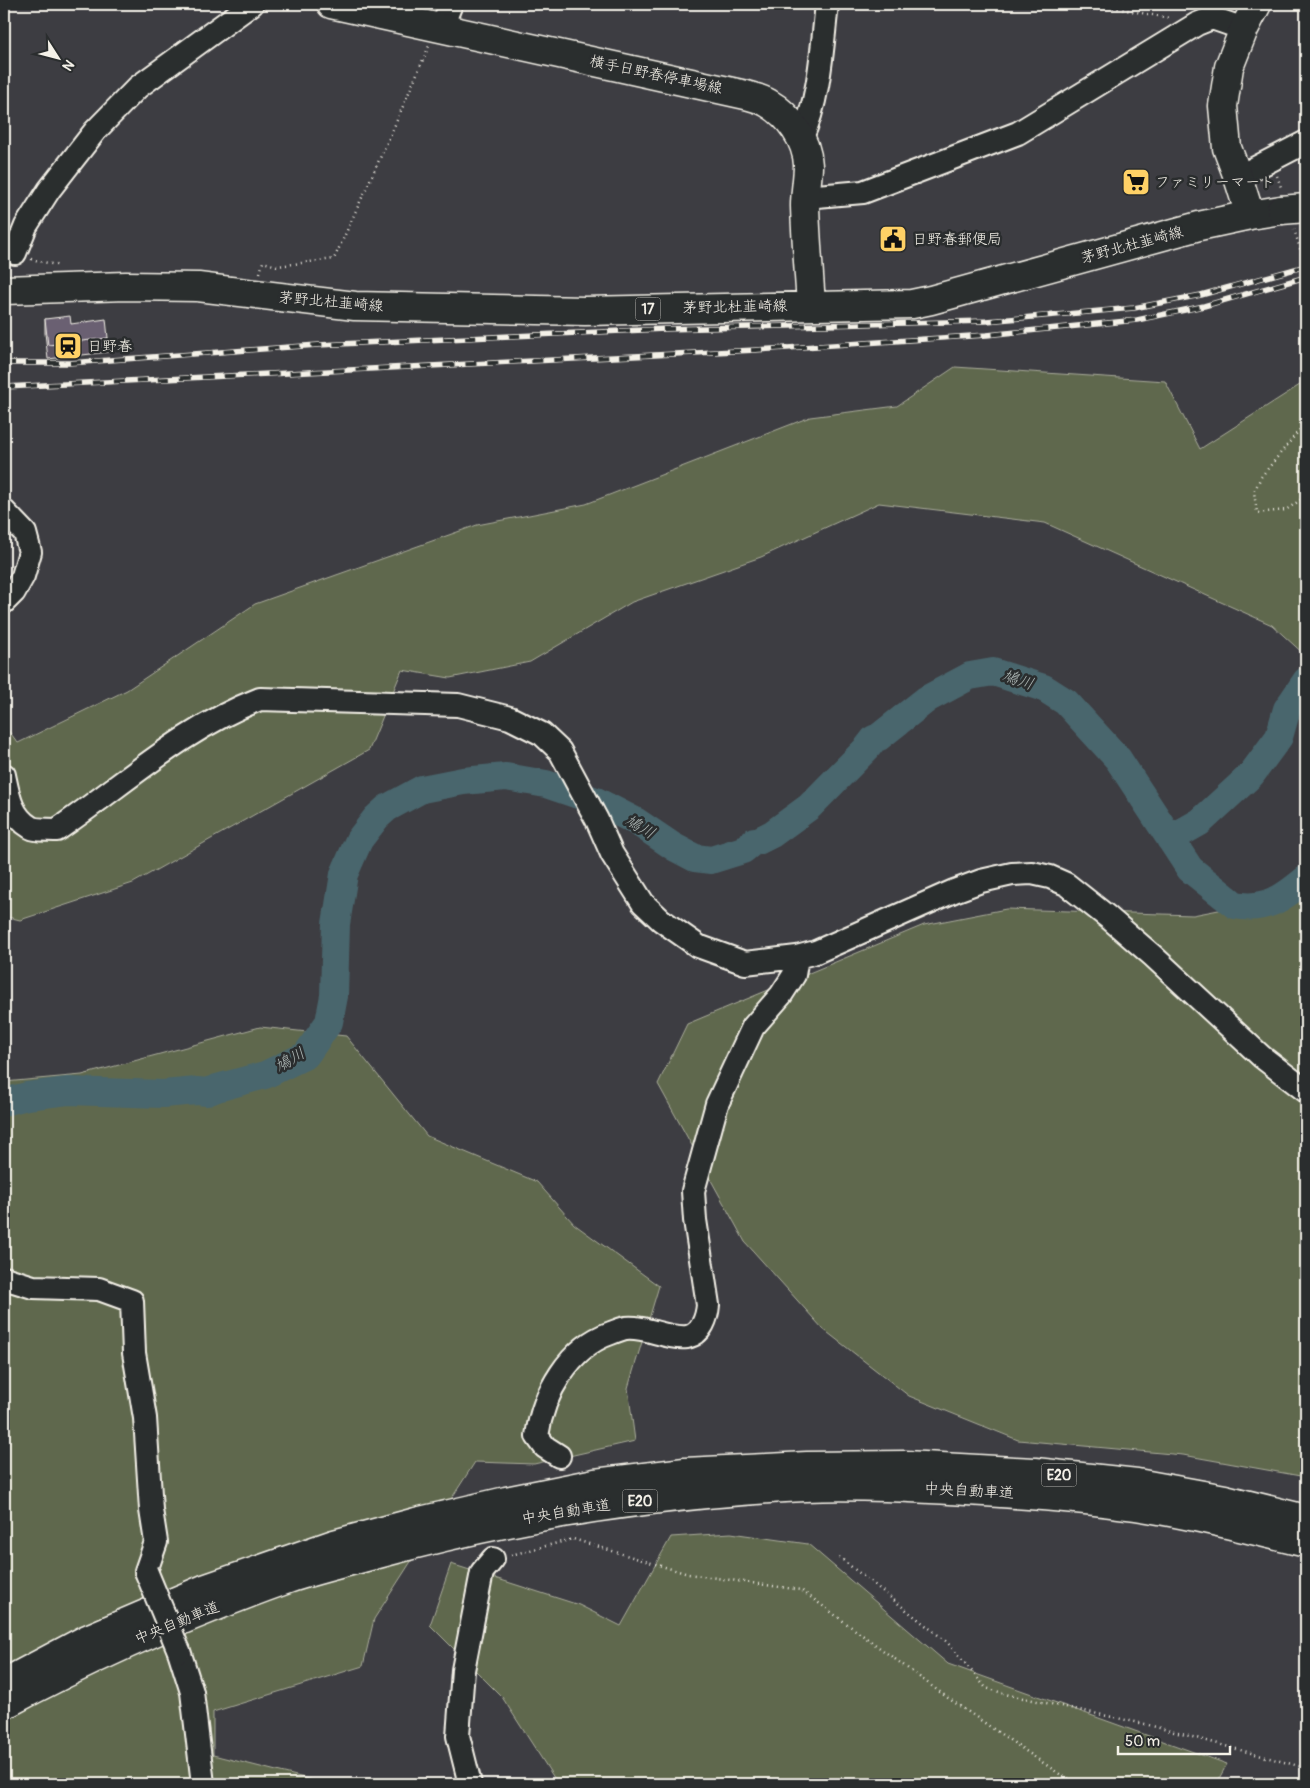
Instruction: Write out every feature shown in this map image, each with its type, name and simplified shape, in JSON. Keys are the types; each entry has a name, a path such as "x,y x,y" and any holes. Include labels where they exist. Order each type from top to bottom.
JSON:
{"main road":[{"name":"横手日野春停車場線","path":"331,4 746,95 767,102 792,125 806,151 808,164 805,197 811,306"},
{"path":"1250,215 1227,148 1223,106 1229,68 1257,4"},
{"name":"茅野北杜韮崎線","path":"4,290 126,286 198,287 355,306 575,310 912,304 1199,226 1250,215 1294,209"},
{"name":"中央自動車道","path":"4,1683 87,1639 195,1593 334,1544 479,1507 595,1483 685,1472 807,1466 905,1465 1035,1472 1137,1483 1225,1499 1306,1519"},
{"name":"中央自動車道","path":"4,1705 125,1645 290,1578 419,1542 509,1521 684,1495 808,1487 905,1488 1031,1494 1133,1506 1210,1520 1306,1543"}],"street":[{"path":"15,253 26,226 49,190 95,131 138,87 252,4"},
{"path":"439,28 451,4"},
{"path":"801,139 806,129 818,82 827,4"},
{"path":"805,197 863,192 1018,133 1197,24 1212,18 1244,30"},
{"path":"1238,177 1306,142"},
{"path":"4,511 25,533 30,552 24,576 14,592 4,602"},
{"path":"4,775 10,804 19,818 31,828 57,830 186,736 234,709 260,699 458,705 510,718 542,734 560,750 573,772 612,854 643,903 661,920 698,946 745,963 797,957 836,944 954,891 981,881 1012,874 1032,873 1050,877 1066,884 1109,918 1262,1057 1306,1091"},
{"path":"559,1456 545,1447 537,1436 540,1418 556,1380 580,1351 605,1335 625,1328 688,1337 699,1329 707,1318 708,1305 695,1220 693,1192 721,1096 753,1027 781,995 794,975 797,957"},
{"path":"4,1278 33,1287 99,1289 132,1301 134,1353 144,1418 151,1510 156,1542 146,1571 180,1651 192,1692 203,1784"},
{"path":"470,1784 458,1736 463,1670 482,1572 493,1559"}],"path":[{"path":"1093,4 1197,24"},
{"path":"259,280 262,262 277,266 334,258 439,28"},
{"path":"15,253 40,262 57,265 66,270"},
{"path":"1306,422 1261,477 1254,492 1257,512 1286,510 1306,496"},
{"path":"493,1559 573,1540 688,1574 801,1590 970,1713 1060,1775 1082,1784"},
{"path":"839,1557 947,1642 986,1688 1009,1695 1145,1724 1306,1768"}],"green space":[{"path":"4,17 9,21 8,174 4,177"},
{"path":"955,367 1165,381 1200,449 1306,381 1306,656 1272,625 1045,523 879,503 761,557 632,602 530,662 450,678 402,670 369,750 133,883 20,920 4,916 4,725 18,743 127,690 255,604 477,525 586,504 810,417 897,406"},
{"path":"1306,893 1306,1477 1183,1455 1018,1440 909,1396 823,1329 745,1242 658,1084 687,1024 924,925 1006,909 1193,915"},
{"path":"260,1027 346,1036 427,1136 537,1182 574,1224 659,1286 628,1388 635,1441 534,1464 475,1462 374,1619 363,1666 213,1712 213,1755 328,1784 4,1784 4,1082 82,1075"},
{"path":"731,1533 808,1544 948,1664 1227,1764 1216,1784 558,1784 502,1697 430,1625 451,1564 579,1605 621,1626 671,1537"}],"building":[{"path":"70,316 71,324 106,319 108,338 48,345 45,319"}],"waterway":[{"name":"鳩川","path":"4,1102 27,1096 68,1091 163,1094 207,1092 265,1075 306,1055 329,1022 334,996 336,924 344,874 359,840 376,818 387,808 422,789 463,781 506,777 546,784 596,801 637,822 674,847 695,858 711,860 743,850 754,841 772,834 809,807 874,739 927,699 970,676 993,672 1044,688 1066,702 1118,759 1190,869 1235,905 1256,906 1274,901 1290,892 1306,879"},
{"path":"1170,839 1200,822 1251,775 1279,737 1287,709 1306,681"}],"railway":[{"path":"4,363 69,363 318,345 665,329 986,321 1134,308 1201,295 1306,266"},
{"path":"4,387 756,350 987,335 1137,320 1204,306 1306,277"}],"place":[{"name":"ファミリーマート","path":"1136,182"},
{"name":"日野春郵便局","path":"893,239"},
{"name":"日野春","path":"68,346"}]}
